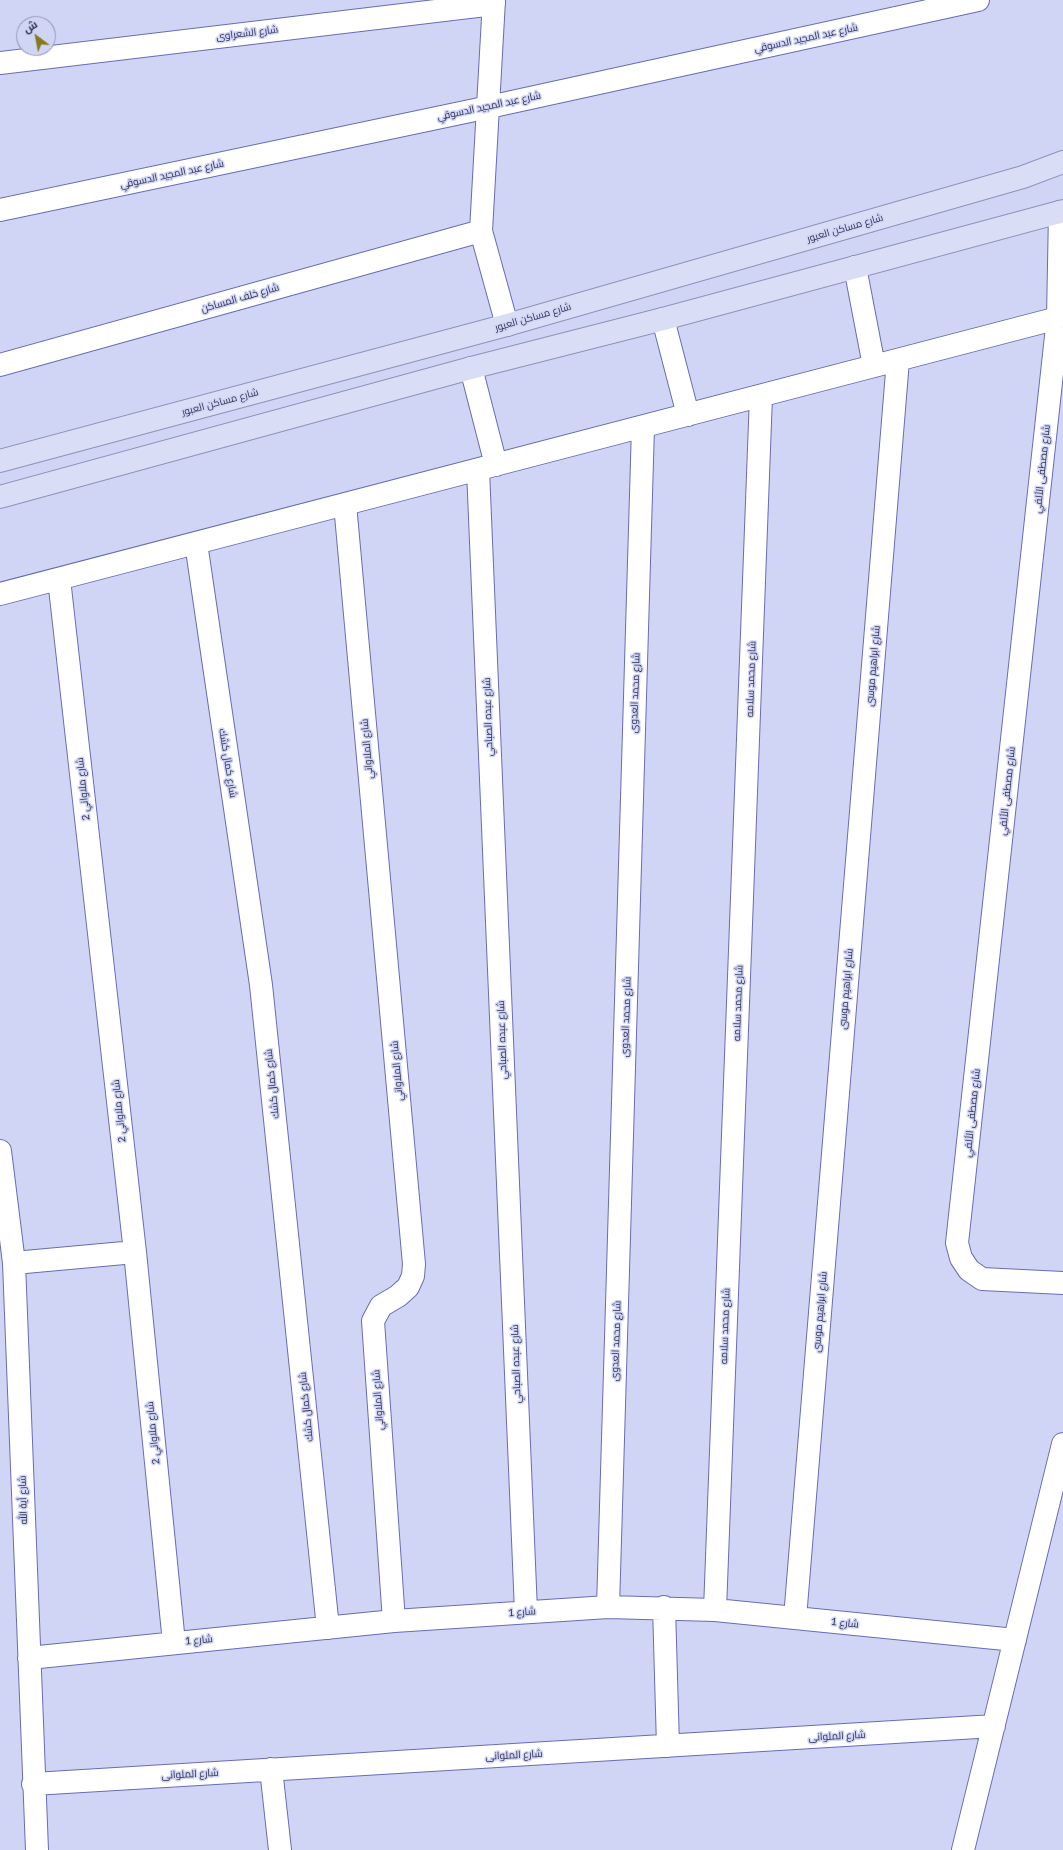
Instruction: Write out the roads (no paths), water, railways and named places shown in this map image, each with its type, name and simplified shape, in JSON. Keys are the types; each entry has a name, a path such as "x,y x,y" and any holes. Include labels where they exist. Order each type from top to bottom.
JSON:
{"main road":[{"name":"شارع مساكن العبور","path":"0,461 507,325 1023,177 1063,162"},
{"path":"0,497 471,368 663,319 1062,211"}],"street":[{"name":"شارع عبد المجيد الدسوقي","path":"0,210 489,107 978,0"},
{"path":"494,2 481,231 507,325"},
{"name":"شارع الشعراوى","path":"0,63 494,2"},
{"name":"شارع مصطفى الألفي","path":"1062,211 1058,318 957,1243 961,1258 969,1270 982,1279 1063,1284"},
{"name":"شارع خلف المساكن","path":"0,365 481,231"},
{"path":"855,267 874,366"},
{"path":"0,594 1058,318"},
{"path":"663,319 688,414"},
{"name":"شارع ابراهيم موسى","path":"795,1618 898,360"},
{"name":"شارع عبده الصباحي","path":"471,368 487,467 526,1611"},
{"name":"شارع محمد سلامه","path":"714,1610 762,396"},
{"name":"شارع محمد العدوى","path":"608,1607 643,427"},
{"name":"شارع الملاواني","path":"345,504 414,1264 413,1276 408,1287 398,1296 381,1306 373,1321 394,1621"},
{"name":"شارع كمال كشك","path":"196,543 261,985 328,1628"},
{"name":"شارع ملاواني 2","path":"59,579 135,1252 174,1643"},
{"name":"شارع أية الله","path":"0,1152 14,1263 33,1784 37,1850"},
{"path":"14,1263 135,1252"},
{"path":"963,1850 1061,1457"},
{"name":"شارع 1","path":"29,1658 394,1621 526,1611 608,1607 664,1607 714,1610 1015,1640"},
{"path":"664,1607 668,1746"},
{"name":"شارع الملوانى","path":"33,1784 994,1726"},
{"path":"271,1770 280,1850"}]}
